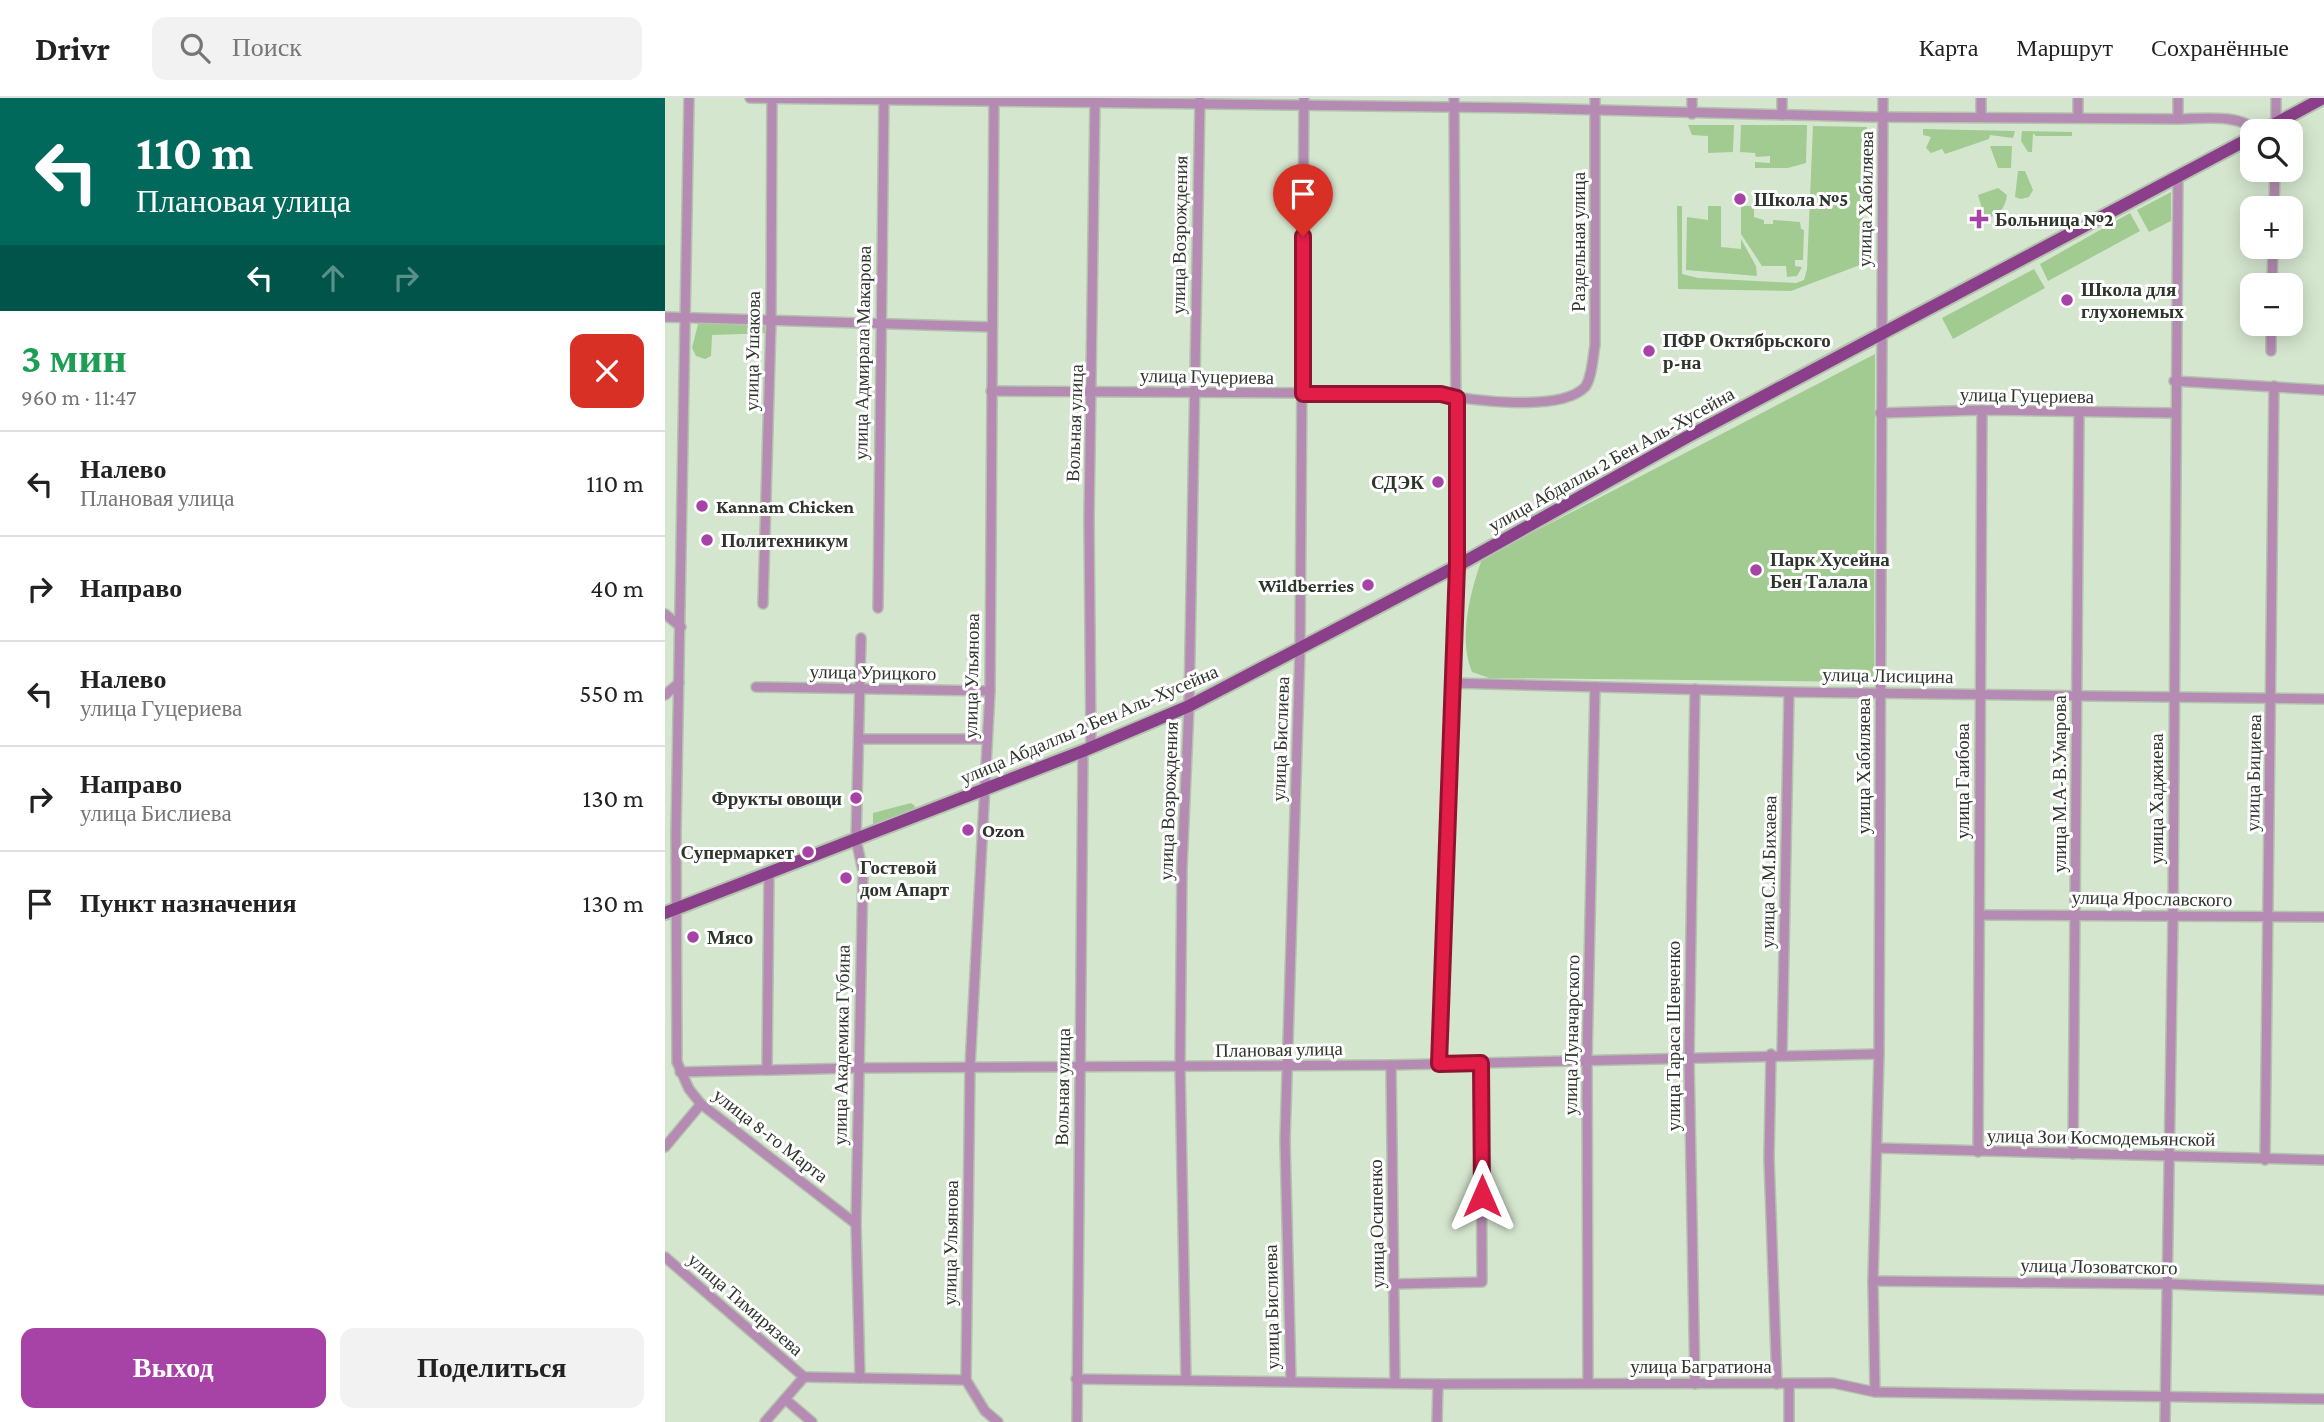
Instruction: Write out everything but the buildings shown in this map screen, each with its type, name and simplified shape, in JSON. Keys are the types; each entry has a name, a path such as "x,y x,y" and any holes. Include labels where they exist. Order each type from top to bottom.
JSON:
{"main road":[{"path":"2289,119 2323,98"},
{"name":"улица Абдаллы 2 Бен Аль-Хусейна","path":"670,911 1087,750 1189,706 1457,566 1688,437 1880,338 2240,143"}],"street":[{"name":"улица 8-го Марта","path":"689,98 681,627 670,911 676,1051 680,1072 701,1104 856,1224"},
{"path":"750,98 1454,103 1692,114 2078,117 2240,122"},
{"name":"Раздельная улица","path":"1587,385 1595,345 1595,98"},
{"path":"1692,98 1692,114"},
{"path":"1781,115 1782,98"},
{"name":"улица Хабиляева","path":"1875,1392 1873,1281 1879,1054 1883,98"},
{"path":"1981,98 1981,116"},
{"path":"2078,98 2078,117"},
{"path":"2178,98 2178,119"},
{"path":"2276,98 2276,119"},
{"name":"улица Ушакова","path":"764,604 771,321 772,99"},
{"name":"улица Адмирала Макарова","path":"878,608 879,325 884,99"},
{"name":"улица Ульянова","path":"966,1380 970,1067 990,691 994,100"},
{"name":"Вольная улица","path":"1077,1422 1079,1068 1093,392 1095,100"},
{"name":"улица Бислиева","path":"1291,1381 1285,1140 1300,649 1304,101"},
{"name":"улица Возрождения","path":"1186,1380 1180,1068 1182,868 1189,706 1200,102"},
{"path":"1439,1064 1457,566 1454,103"},
{"name":"улица Хаджиева","path":"2165,1422 2173,917 2174,381 2178,176"},
{"path":"665,317 992,327"},
{"path":"2271,336 2271,351"},
{"path":"2174,381 2324,390"},
{"name":"улица Гуцериева","path":"991,391 1441,394 1457,398 1540,401 1566,398 1587,385"},
{"name":"улица Бициева","path":"2265,1160 2274,386"},
{"name":"улица Гуцериева","path":"1880,413 1982,410 2079,414 2174,413"},
{"name":"улица Гаибова","path":"1978,1152 1982,410"},
{"name":"улица М.А-В.Умарова","path":"2073,1154 2079,414"},
{"path":"665,614 681,627"},
{"path":"856,840 861,638"},
{"path":"665,695 679,683"},
{"name":"улица Лисицина","path":"1452,683 1789,692 2324,699"},
{"name":"улица Урицкого","path":"756,687 990,691"},
{"name":"улица Луначарского","path":"1588,1383 1587,1060 1595,687"},
{"name":"улица Тараса Шевченко","path":"1695,689 1689,1058 1695,1384"},
{"name":"улица С.М.Бихаева","path":"1782,1054 1789,692"},
{"path":"860,739 988,740"},
{"name":"улица Академика Губина","path":"856,840 863,871 856,1224 860,1378"},
{"path":"768,1070 769,874"},
{"name":"улица Ярославского","path":"1980,915 2077,913 2173,917 2324,917"},
{"path":"665,1052 676,1051"},
{"path":"1771,1054 1769,1158 1777,1384"},
{"name":"Плановая улица","path":"680,1072 857,1068 1391,1065 1771,1054 1879,1054"},
{"path":"1394,1284 1482,1282 1481,1063"},
{"name":"улица Осипенко","path":"1391,1065 1395,1383"},
{"path":"665,1147 701,1104"},
{"name":"улица Зои Космодемьянской","path":"1877,1148 2324,1160"},
{"name":"улица Тимирязева","path":"665,1257 804,1377"},
{"name":"улица Лозоватского","path":"1873,1281 2168,1284 2324,1290"},
{"path":"765,1422 804,1377 966,1380 985,1411 998,1422"},
{"name":"улица Багратиона","path":"1076,1379 1438,1384 1833,1383 1875,1392 2324,1399"},
{"path":"1437,1422 1438,1384"},
{"path":"1789,1384 1789,1422"},
{"path":"785,1399 812,1422"}],"green space":[{"path":"1688,125 1734,125 1733,152 1708,153 1708,136 1692,135"},
{"path":"1741,125 1807,125 1806,163 1788,168 1755,168 1755,162 1770,163 1770,156 1756,157 1755,153 1740,152"},
{"path":"1813,126 1867,127 1860,265 1791,291 1678,289 1677,206 1682,206 1682,274 1698,278 1796,283 1804,280 1807,269"},
{"path":"1923,129 2015,131 2013,138 1990,135 1989,139 1945,154 1942,149 1931,153 1926,148 1931,137 1923,135"},
{"path":"2022,131 2072,132 2072,136 2036,136 2033,133 2032,152 2028,152 2021,141"},
{"path":"1990,146 2012,146 2011,168 1998,168"},
{"path":"2018,171 2025,171 2033,190 2029,197 2015,197"},
{"path":"1998,188 2007,195 2005,204 1994,216 1985,219 1978,195"},
{"path":"2171,192 2171,221 2149,232 2137,210"},
{"path":"1708,206 1721,206 1721,247 1741,249 1741,239 1756,266 1757,276 1686,270 1687,217 1708,220"},
{"path":"1741,206 1754,206 1754,217 1764,220 1764,224 1773,224 1773,220 1800,222 1801,229 1804,230 1803,260 1795,260 1795,266 1802,267 1797,276 1787,277 1786,266 1762,266 1741,234"},
{"path":"2130,213 2140,231 2048,281 2040,264"},
{"path":"2034,269 2045,288 1953,339 1942,318"},
{"path":"698,324 767,325 768,333 712,335 711,356 705,359 696,356 692,348"},
{"path":"1875,354 1874,682 1489,678 1472,672 1466,645 1467,616 1482,559"},
{"path":"911,803 915,806 913,813 873,825 873,813"}],"place":[{"name":"Школа №5","path":"1740,199"},
{"name":"Больница №2","path":"1979,219"},
{"name":"Школа для глухонемых","path":"2067,300"},
{"name":"ПФР Октябрьского р-на","path":"1649,351"},
{"name":"СДЭК","path":"1438,482"},
{"name":"Kannam Chicken","path":"702,506"},
{"name":"Политехникум","path":"707,540"},
{"name":"Парк Хусейна Бен Талала","path":"1756,570"},
{"name":"Wildberries","path":"1368,585"},
{"name":"Фрукты овощи","path":"856,798"},
{"name":"Ozon","path":"968,830"},
{"name":"Супермаркет","path":"808,852"},
{"name":"Гостевой дом Апарт","path":"846,878"},
{"name":"Мясо","path":"693,937"}],"route":[{"path":"1303,236 1303,394 1441,394 1457,398 1457,566 1439,1064 1481,1063 1482,1196"}]}
